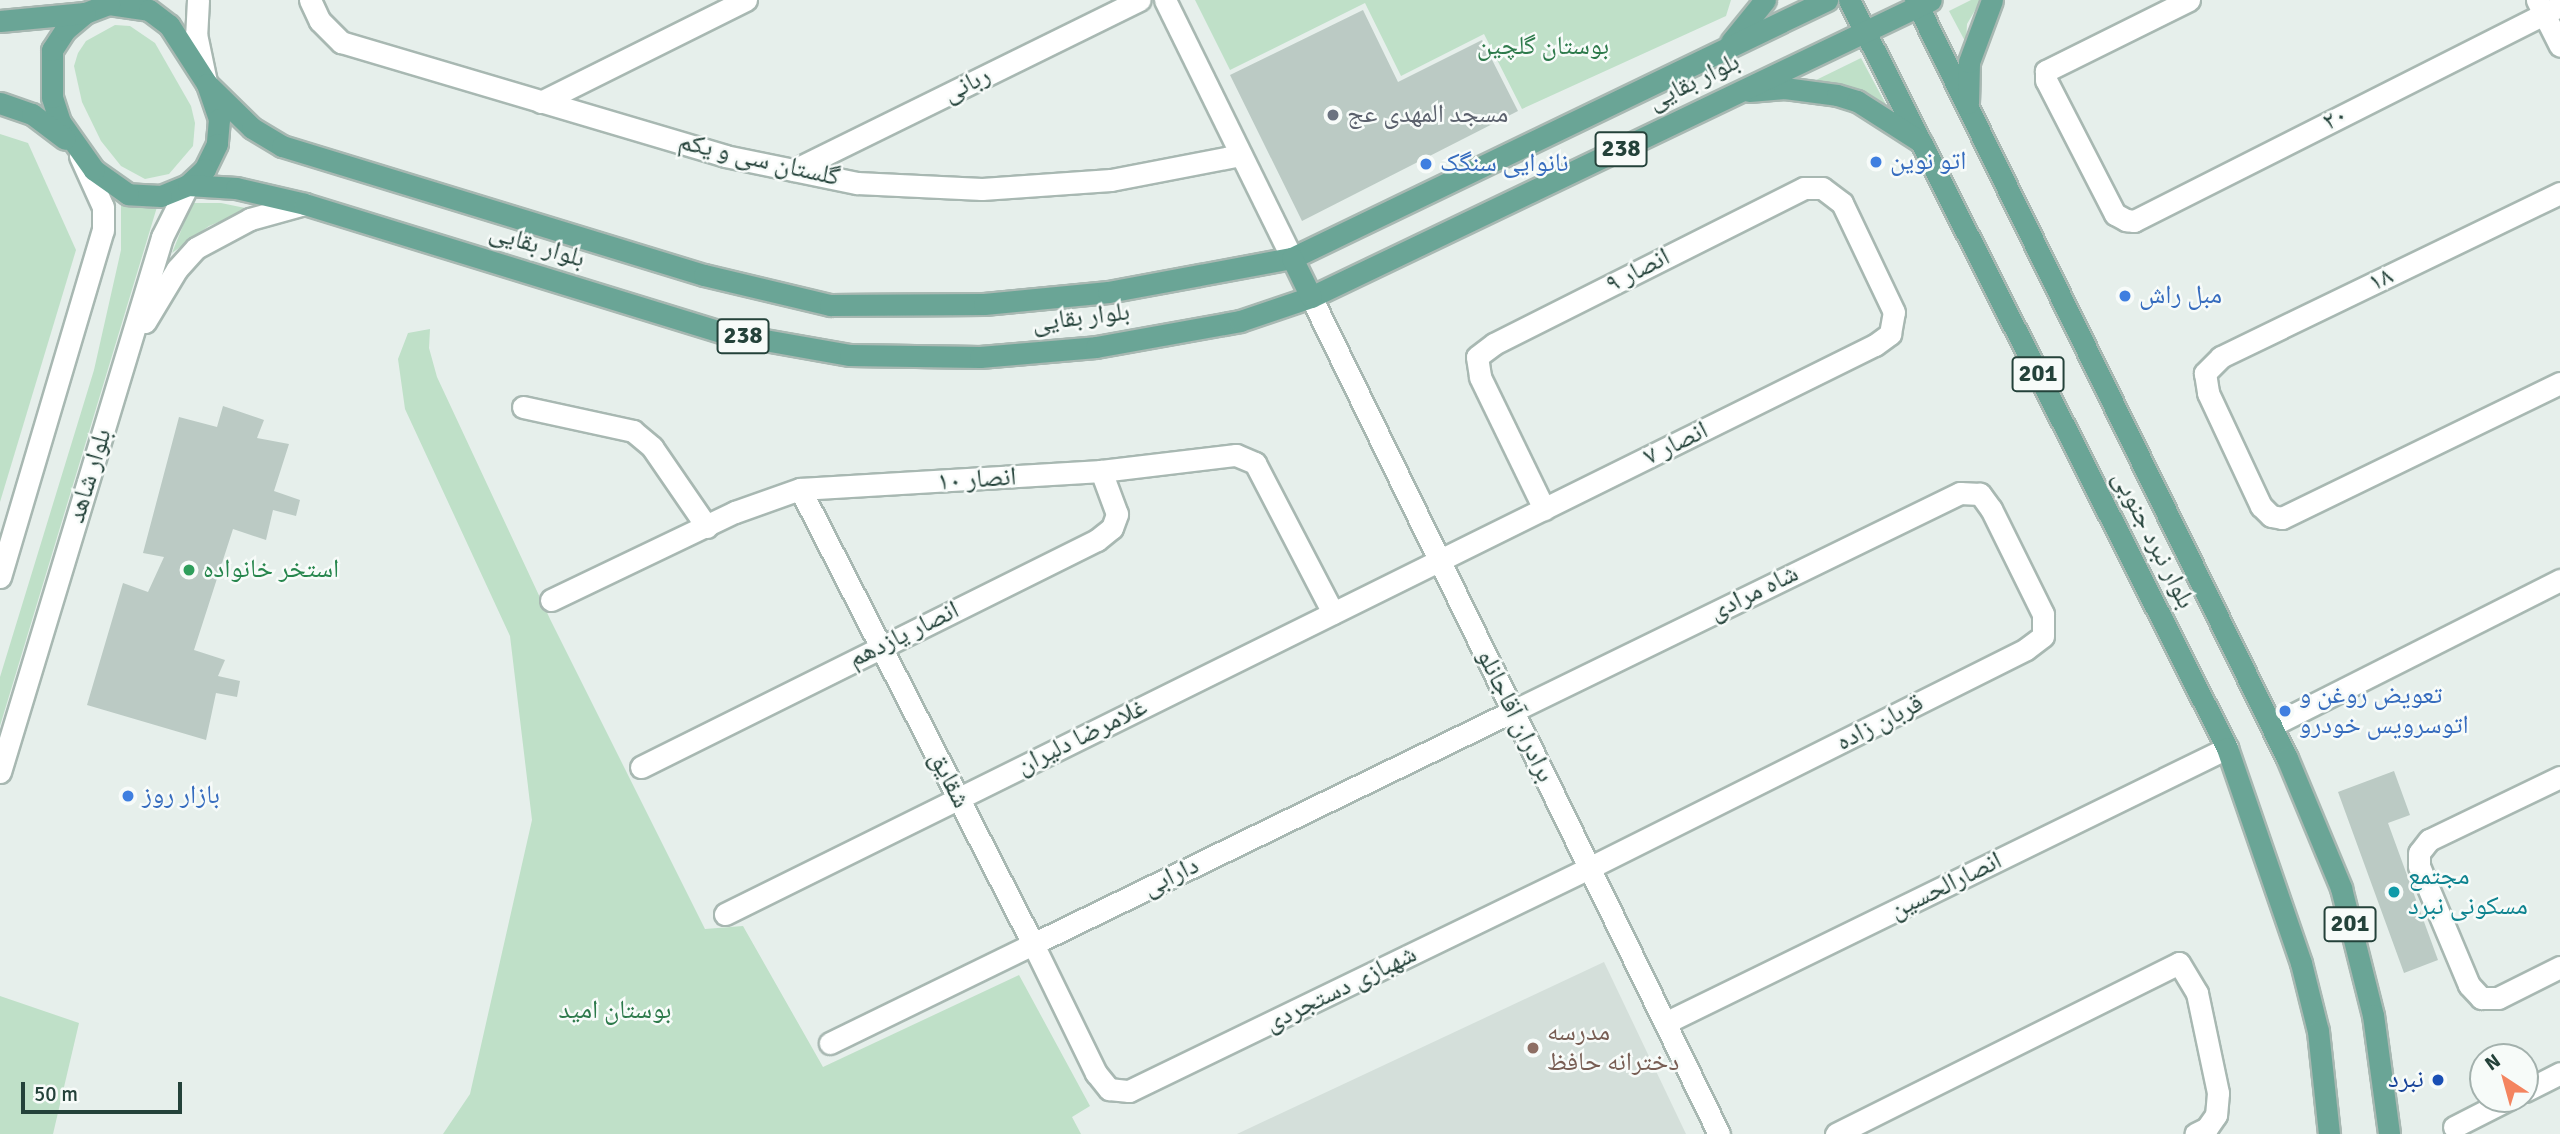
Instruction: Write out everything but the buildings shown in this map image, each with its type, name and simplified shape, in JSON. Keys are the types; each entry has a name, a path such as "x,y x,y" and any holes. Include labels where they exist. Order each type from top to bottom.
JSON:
{"main road":[{"path":"1722,51 1765,0"},
{"name":"بلوار بقایی","path":"207,84 252,128 282,146 704,275 830,305 984,304 1108,292 1292,258 1827,0"},
{"name":"بلوار نبرد جنوبی","path":"1849,0 2227,748 2301,963 2318,1031 2329,1134"},
{"path":"1969,112 1969,62 1992,0"},
{"name":"بلوار بقایی","path":"188,185 236,188 305,204 725,333 850,355 980,358 1096,347 1240,321 1311,297 1921,2"},
{"name":"بلوار نبرد جنوبی","path":"1921,2 1969,112 2273,725 2341,888 2372,1015 2389,1134"},
{"path":"0,21 85,13 109,4 149,10 187,47 207,84 219,119 217,144 205,169 188,185 161,196 128,194 101,175 76,148 32,114 0,103"},
{"path":"76,148 57,113 49,73 52,50 65,30 85,13"},
{"path":"1737,92 1784,88 1836,95 1857,101 1922,142"},
{"path":"1292,258 1311,297"}],"street":[{"path":"85,13 104,0"},
{"path":"198,0 196,34 207,84"},
{"name":"گلستان سی و یکم","path":"310,0 320,21 341,42 725,156 857,183 982,189 1111,180 1241,155"},
{"path":"541,102 746,0"},
{"name":"ربانی","path":"794,170 1139,0"},
{"path":"1165,0 1292,258"},
{"name":"۲۰","path":"2189,0 2046,71 2046,80 2115,214 2126,220 2134,221 2547,6"},
{"path":"2547,6 2560,46"},
{"path":"0,578 103,230 103,207 76,148"},
{"name":"بلوار شاهد","path":"0,772 162,237 188,185"},
{"name":"انصار ۹","path":"1544,509 1480,377 1476,357 1494,344 1804,188 1822,188 1842,203 1894,312"},
{"name":"۱۸","path":"2560,192 2221,358 2205,373 2208,393 2261,506 2270,516 2281,518 2560,383"},
{"path":"129,348 177,269 196,248 250,219 305,204"},
{"name":"برادران آقاجانلو","path":"1311,297 1719,1134"},
{"name":"انصار ۷","path":"1439,560 1875,345 1890,334 1894,312"},
{"path":"523,407 633,431 652,447 707,527"},
{"name":"انصار ۱۰","path":"551,600 707,527 800,489 1101,471 1236,455 1255,463 1333,613"},
{"name":"انصار یازدهم","path":"641,767 1097,540 1112,528 1117,514 1101,471"},
{"name":"شقایق","path":"800,489 1034,944 1096,1073"},
{"name":"شاه مرادی","path":"1513,711 1959,493 1980,494 1991,509"},
{"name":"قربان زاده","path":"1590,868 2026,649 2043,636 2043,614 1991,509"},
{"name":"غلامرضا دلیران","path":"725,914 1439,560"},
{"path":"2273,725 2560,580"},
{"name":"دارابی","path":"830,1043 1513,711"},
{"name":"انصارالحسین","path":"1665,1023 2227,748"},
{"path":"2560,777 2429,840 2419,853 2419,866 2469,985 2481,998 2498,998 2560,967"},
{"name":"شهبازی دستجردی","path":"1096,1073 1109,1089 1129,1091 1590,868"},
{"path":"1836,1134 2179,963 2197,993 2218,1093 2216,1115 2201,1131"},
{"path":"2539,1084 2560,1073"},
{"path":"2454,1127 2482,1113"}],"shaded area":[{"name":"مدرسه دخترانه حافظ","path":"1604,962 1686,1134 1237,1134"}],"green space":[{"name":"بوستان گلچین","path":"1195,0 1731,0 1726,16 1522,109 1484,34 1401,76 1365,3 1230,70"},
{"path":"1971,0 1981,0 1967,24 1966,43 1949,11"},
{"path":"115,25 130,26 155,43 191,106 195,123 193,146 169,174 145,179 121,166 101,141 82,102 74,66 78,53 86,41"},
{"path":"1861,58 1890,112 1814,81"},
{"path":"0,134 28,143 76,250 0,502"},
{"path":"121,202 157,207 0,726 0,677 94,370 121,250"},
{"path":"192,203 221,203 250,209 209,226 172,253"},
{"name":"بوستان امید","path":"430,329 429,348 437,377 550,619 705,929 743,926 823,1067 1019,975 1090,1106 1072,1117 1081,1134 443,1134 470,1094 532,820 510,636 405,409 398,359 408,333"},
{"path":"0,996 79,1023 53,1134 0,1134"}],"place":[{"name":"مسجد المهدی عج","path":"1333,115"},
{"name":"اتو نوین","path":"1876,162"},
{"name":"نانوایی سنگک","path":"1426,164"},
{"name":"مبل راش","path":"2125,296"},
{"name":"استخر خانواده","path":"189,570"},
{"name":"تعویض روغن و اتوسرویس خودرو","path":"2285,711"},
{"name":"بازار روز","path":"128,796"},
{"name":"مجتمع مسکونی نبرد","path":"2394,892"},
{"name":"مدرسه دخترانه حافظ","path":"1533,1048"},
{"name":"نبرد","path":"2438,1080"}]}
